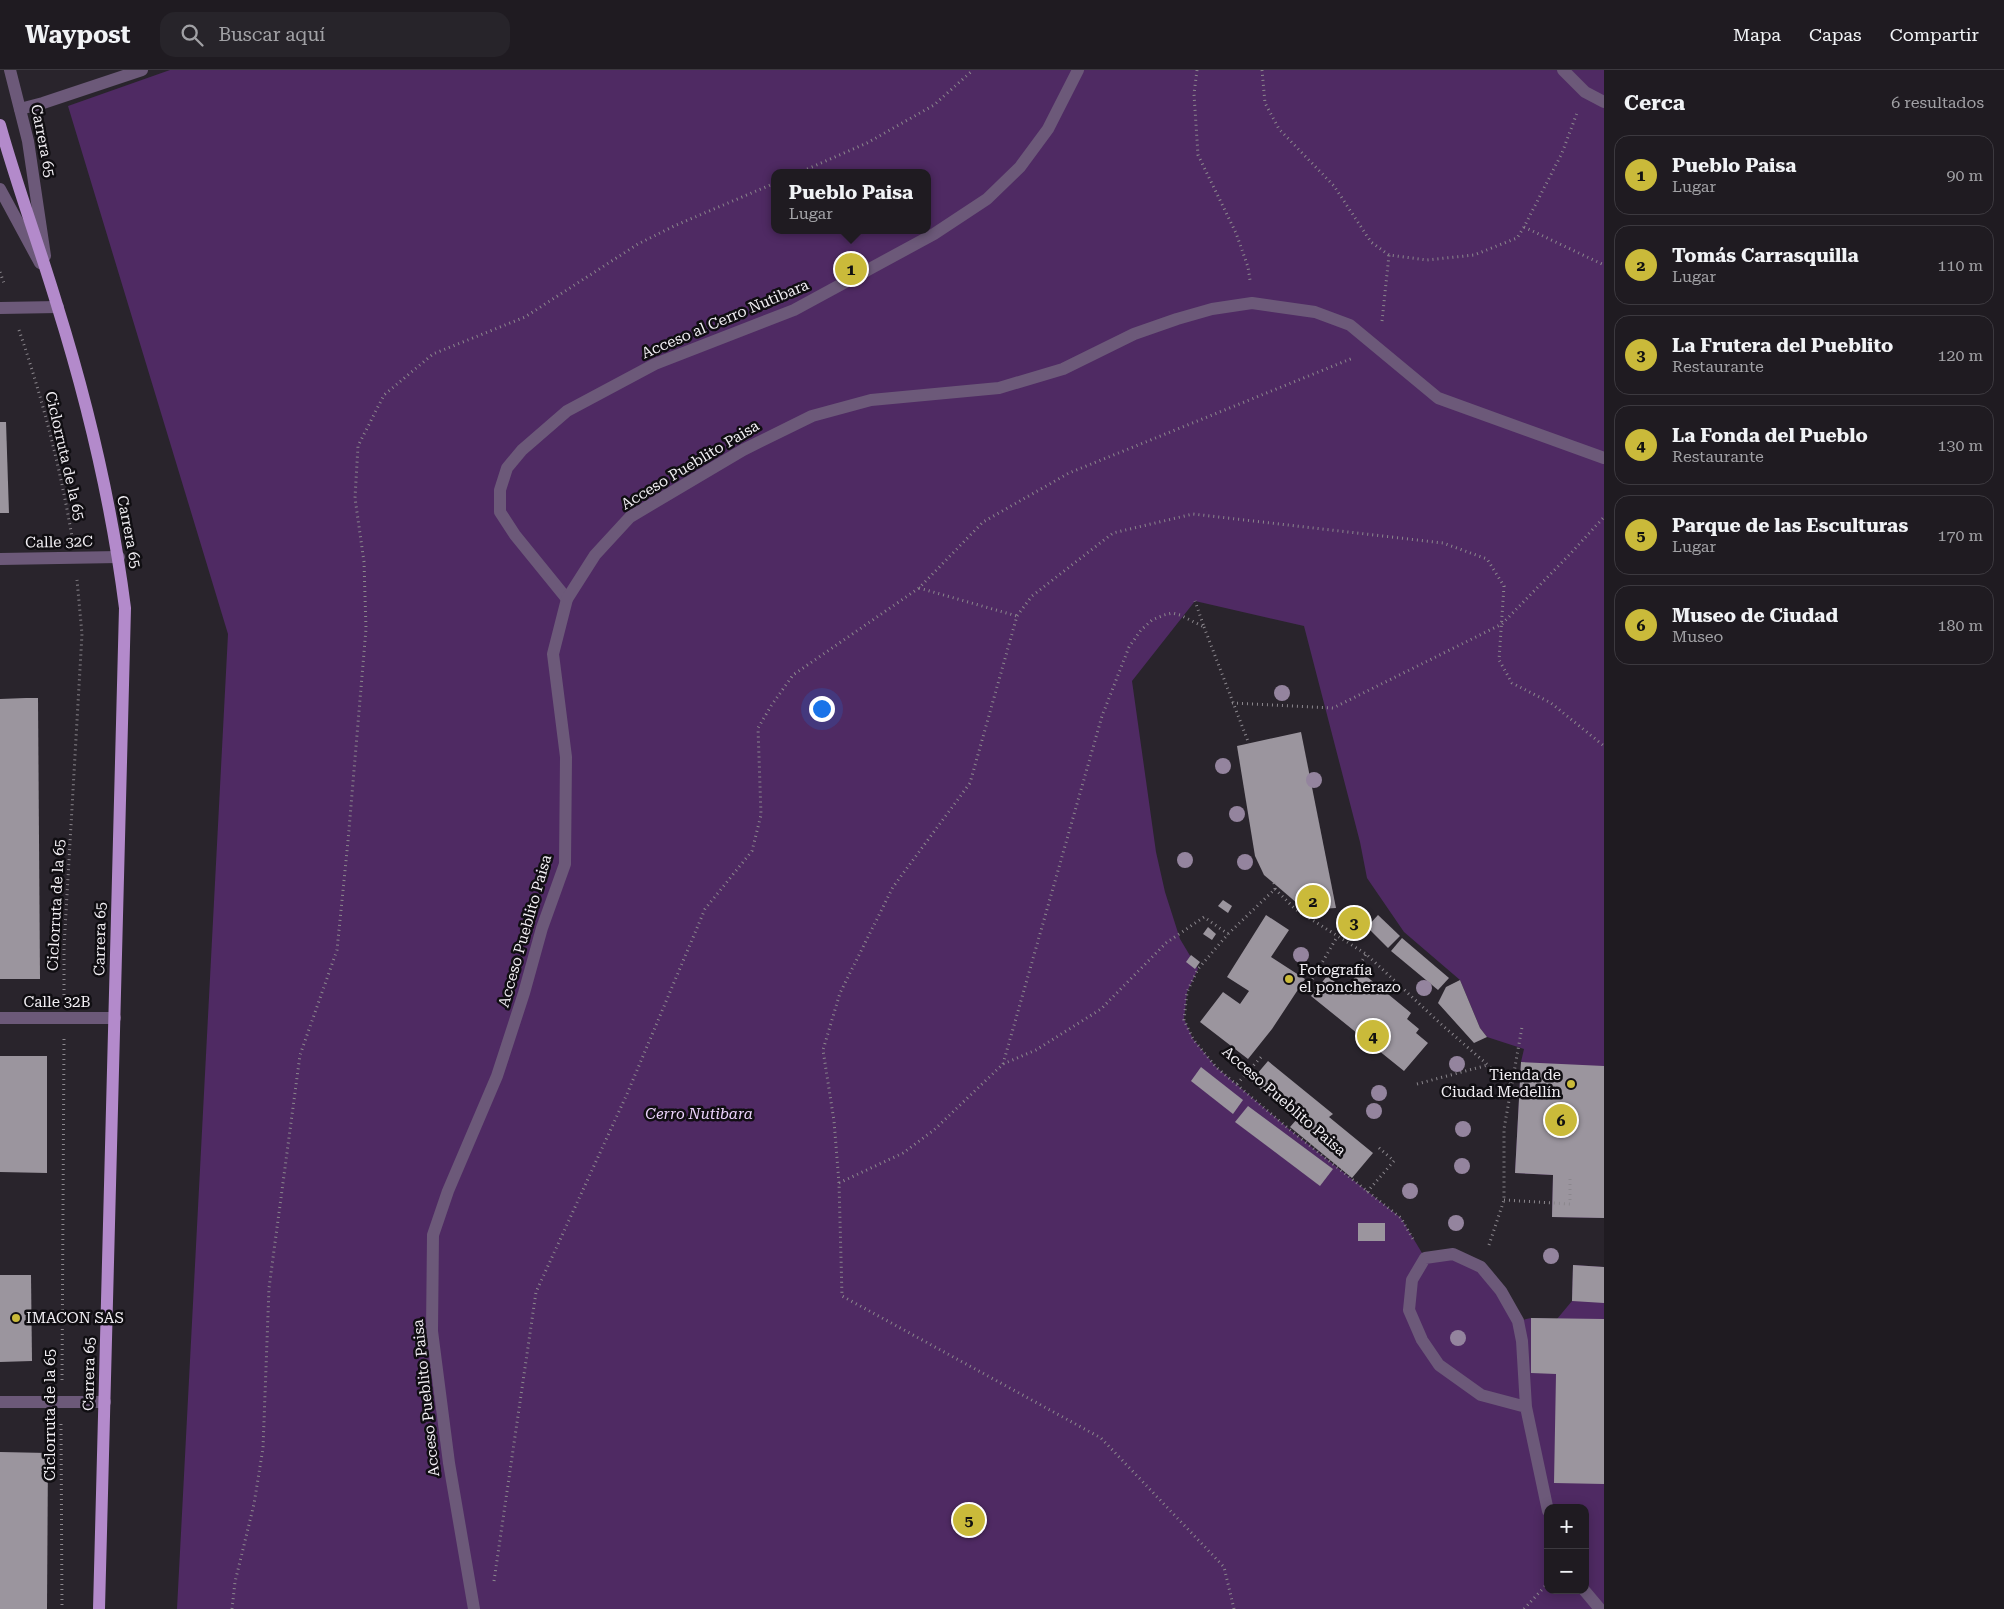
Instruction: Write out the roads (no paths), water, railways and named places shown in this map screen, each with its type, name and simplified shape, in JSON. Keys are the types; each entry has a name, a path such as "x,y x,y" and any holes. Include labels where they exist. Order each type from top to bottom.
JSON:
{"main road":[{"name":"Carrera 65","path":"0,125 58,307 91,425 119,557 125,608 100,1609"}],"street":[{"name":"Carrera 65","path":"10,70 28,141 49,278"},
{"path":"20,109 142,70"},
{"name":"Acceso al Cerro Nutibara","path":"567,599 515,535 500,512 500,490 507,468 522,450 567,411 655,364 794,310 934,234 987,199 1020,167 1048,129 1078,70"},
{"path":"1564,70 1584,92 1604,102"},
{"name":"Carrera 65","path":"0,189 49,278"},
{"name":"Acceso Pueblito Paisa","path":"474,1609 449,1463 432,1331 433,1235 448,1191 497,1076 524,993 542,928 564,864 566,757 553,654 567,599 595,554 630,517 743,450 812,416 871,400 998,388 1063,369 1134,334 1177,319 1212,309 1252,303 1315,312 1350,325 1438,398 1604,458"},
{"path":"6,308 58,307"},
{"name":"Calle 32C","path":"0,559 119,557"},
{"name":"Calle 32B","path":"0,1018 114,1018"},
{"path":"1526,1407 1481,1395 1440,1365 1422,1340 1409,1310 1412,1280 1425,1258 1453,1254 1482,1268 1501,1291 1518,1321 1522,1341 1526,1407 1547,1504"},
{"path":"0,1402 105,1402"},
{"path":"1587,1594 1600,1609"}],"place":[{"name":"Pueblo Paisa","path":"851,269"},
{"name":"Tomás Carrasquilla","path":"1313,901"},
{"name":"La Frutera del Pueblito","path":"1354,923"},
{"name":"Fotografía el poncherazo","path":"1289,979"},
{"name":"La Fonda del Pueblo","path":"1373,1036"},
{"name":"Tienda de Ciudad Medellín","path":"1571,1084"},
{"name":"Museo de Ciudad","path":"1561,1120"},
{"name":"IMACON SAS","path":"16,1318"},
{"name":"Parque de las Esculturas","path":"969,1520"}],"park label":[{"name":"Cerro Nutibara","path":"699,1114"}]}
